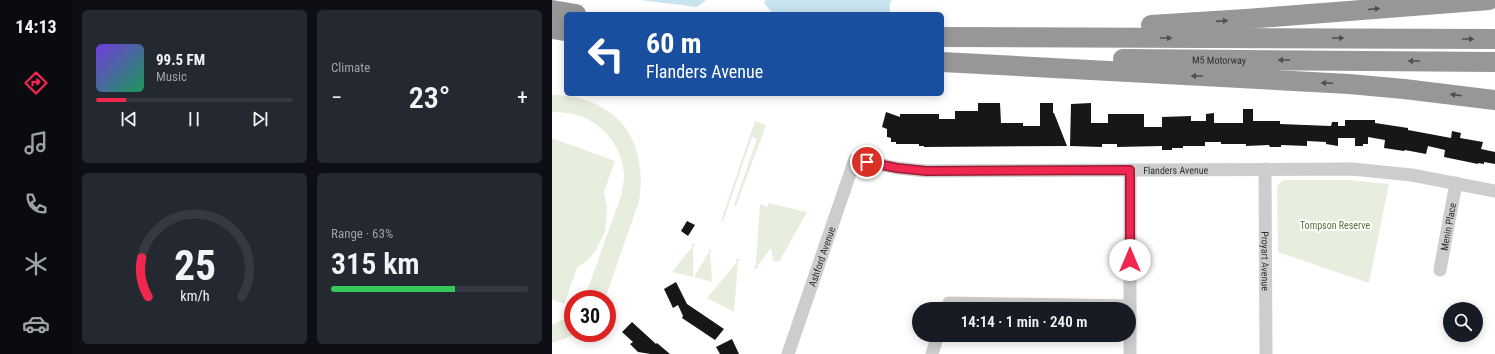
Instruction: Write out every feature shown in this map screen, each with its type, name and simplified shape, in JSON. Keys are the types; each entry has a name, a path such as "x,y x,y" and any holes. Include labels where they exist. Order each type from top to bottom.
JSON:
{"highway":[{"path":"944,37 1206,22 1489,0"},
{"path":"552,10 564,12"},
{"path":"552,29 564,31"},
{"path":"944,37 1495,39"},
{"name":"M5 Motorway","path":"944,58 1495,62"},
{"path":"944,62 1349,84 1495,100"}],"street":[{"name":"Flanders Avenue","path":"856,159 897,168 926,171 1326,168 1372,170 1412,175 1495,191"},
{"name":"Ashford Avenue","path":"788,354 856,159"},
{"name":"Proyart Avenue","path":"1265,169 1266,354"},
{"path":"1130,170 1130,302"},
{"name":"Menin Place","path":"1440,270 1456,183"},
{"path":"932,354 936,342"},
{"path":"1130,342 1130,354"}],"green space":[{"path":"552,95 575,97 594,103 610,113 623,125 633,140 639,158 641,179 639,201 608,290 587,290 621,195 624,182 622,163 612,141 599,126 574,114 552,112"},
{"path":"755,121 766,125 736,206 734,205 757,139 752,137 723,221 721,221"},
{"path":"552,138 615,161 604,192 607,210 605,232 590,258 577,268 569,290 564,290 564,304 552,299"},
{"name":"Tompson Reserve","path":"1283,180 1349,180 1389,184 1369,283 1278,252 1277,186"},
{"path":"768,203 807,212 779,262 773,261 771,248 758,265 758,268 755,269 760,204 768,207"},
{"path":"694,243 693,277 672,272 692,247 692,244"},
{"path":"709,249 712,250 710,252 712,282 694,277 709,252"},
{"path":"738,258 740,260 738,262 734,312 707,298 737,262 736,259"},
{"path":"564,319 564,339 552,343 552,325"}],"water":[{"path":"640,0 706,0 697,7"},
{"path":"766,0 892,0 890,3 889,12 771,12 764,3"}],"building":[{"path":"978,103 1000,103 1001,123 1023,123 1023,126 1040,126 1040,103 1053,103 1053,113 1067,146 924,147 919,146 919,144 896,144 896,142 891,142 891,138 887,137 887,129 882,127 886,112 900,117 900,114 939,114 939,119 955,119 955,111 978,111"},
{"path":"1091,103 1091,123 1108,123 1108,114 1144,114 1144,127 1162,127 1162,117 1191,116 1191,121 1206,121 1206,114 1214,113 1214,123 1243,123 1243,109 1253,109 1253,121 1280,121 1280,124 1331,126 1332,122 1338,122 1338,126 1345,126 1345,120 1375,120 1375,123 1408,128 1408,130 1451,138 1452,131 1461,133 1460,138 1483,142 1481,149 1495,152 1495,164 1484,162 1484,164 1478,164 1444,157 1445,150 1428,146 1426,154 1384,148 1385,140 1368,137 1368,144 1363,144 1363,146 1355,146 1355,138 1338,138 1338,146 1326,144 1326,142 1307,141 1307,146 1281,145 1281,147 1270,147 1269,145 1246,146 1246,144 1221,144 1221,142 1205,142 1205,146 1183,146 1183,148 1172,148 1172,150 1162,150 1162,146 1117,147 1117,144 1102,144 1102,147 1070,146 1071,104"},
{"path":"687,221 695,225 688,236 681,231"},
{"path":"676,282 687,304 724,329 715,340 682,318 683,316 678,305 673,308 664,289"},
{"path":"632,322 656,344 657,343 670,354 638,352 630,344 633,342 622,332"},
{"path":"732,339 739,354 720,354 716,347"}],"route":[{"path":"867,162 897,168 926,171 1130,170 1130,260"}]}
